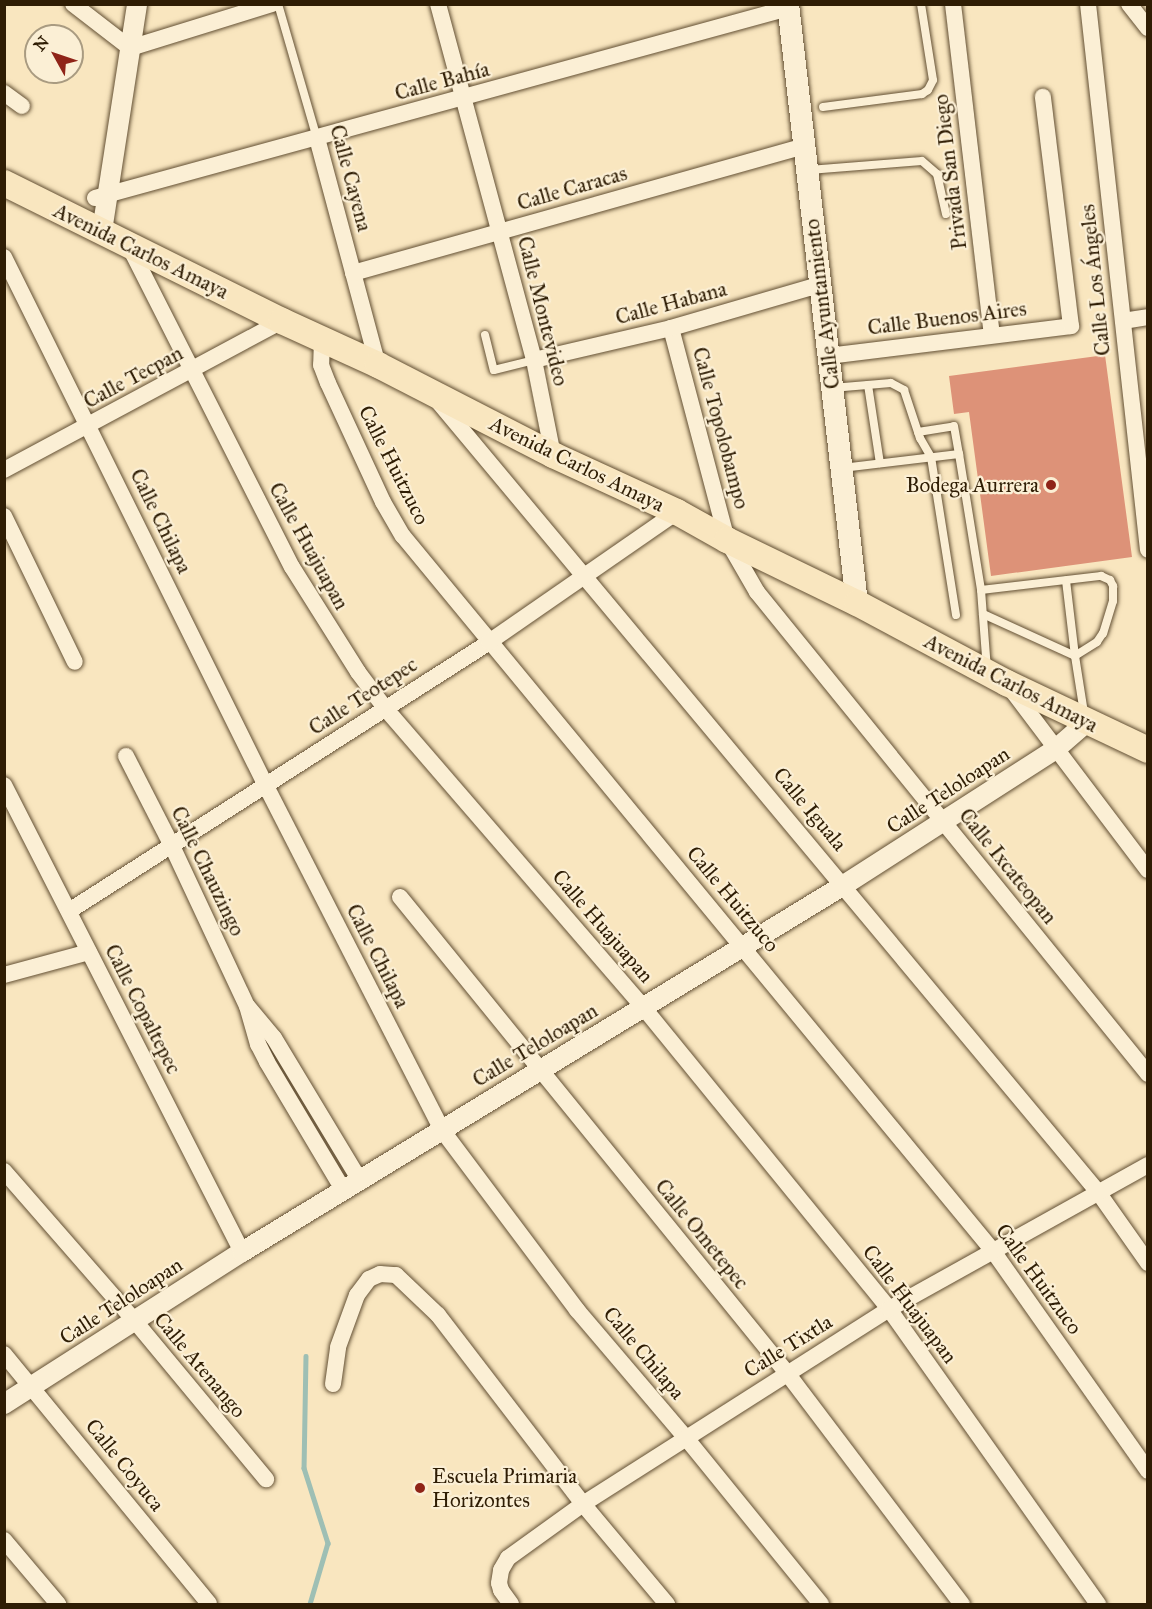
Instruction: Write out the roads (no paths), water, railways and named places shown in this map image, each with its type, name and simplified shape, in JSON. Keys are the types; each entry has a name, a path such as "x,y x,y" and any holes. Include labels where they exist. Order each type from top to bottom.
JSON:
{"main road":[{"name":"Calle Ayuntamiento","path":"788,6 802,147 857,603"},
{"name":"Avenida Carlos Amaya","path":"4,183 282,321 378,365 553,455 676,512 727,540 857,603 997,678 1148,750"}],"street":[{"path":"74,4 124,44"},
{"path":"97,228 124,44 124,4"},
{"path":"124,44 137,4"},
{"path":"124,44 272,4"},
{"name":"Calle Montevideo","path":"438,4 534,360 553,455"},
{"name":"Privada San Diego","path":"953,4 992,335"},
{"name":"Calle Los Ángeles","path":"1088,4 1148,550"},
{"path":"1129,4 1148,28"},
{"name":"Calle Bahía","path":"101,196 464,99 788,6"},
{"path":"4,93 22,106"},
{"name":"Calle Buenos Aires","path":"828,356 1071,326 1042,97"},
{"name":"Calle Cayena","path":"317,138 378,365"},
{"name":"Calle Caracas","path":"353,273 802,147"},
{"name":"Calle Huajuapan","path":"128,243 292,567 332,633 385,708 643,1007 889,1310 1098,1605"},
{"name":"Calle Chilapa","path":"4,257 266,786 442,1130 555,1283 686,1438 821,1605"},
{"name":"Calle Habana","path":"534,360 671,328 819,285"},
{"path":"1123,321 1148,317"},
{"name":"Calle Tecpan","path":"4,470 282,321"},
{"name":"Calle Topolobampo","path":"671,328 727,540"},
{"name":"Calle Huitzuco","path":"322,340 321,364 328,383 383,502 404,536 993,1251 1148,1471"},
{"name":"Calle Iguala","path":"429,392 586,576 1098,1192 1148,1263"},
{"name":"Calle Teotepec","path":"69,911 489,642 676,512"},
{"path":"4,516 75,662"},
{"name":"Calle Ixcateopan","path":"727,540 757,592 773,614 1148,1074"},
{"path":"997,678 1057,748 1148,870"},
{"name":"Calle Teloloapan","path":"4,1404 242,1252 844,885 1057,748 1088,722"},
{"name":"Calle Chauzingo","path":"126,756 172,846 247,1006 274,1038 352,1186"},
{"name":"Calle Copaltepec","path":"4,785 242,1252"},
{"name":"Calle Ometepec","path":"400,897 787,1373 962,1605"},
{"path":"4,975 89,952"},
{"name":"Calle Tixtla","path":"511,1605 501,1590 500,1583 501,1570 508,1558 583,1504 889,1310 1148,1165"},
{"name":"Calle Atenango","path":"4,1171 134,1320 266,1479"},
{"path":"333,1384 338,1347 357,1295 369,1279 381,1274 396,1275 438,1315 583,1504 667,1605"},
{"name":"Calle Coyuca","path":"4,1354 209,1605"},
{"path":"4,1540 58,1605"}],"lane":[{"name":"Calle Cayena","path":"278,4 317,138"},
{"path":"824,107 922,94 928,90 933,80 921,4"},
{"path":"805,170 922,161 937,174 946,214"},
{"path":"485,335 495,371 534,360"},
{"path":"832,388 891,383 901,386 907,394 918,432 931,457 956,615"},
{"path":"868,385 880,463"},
{"path":"918,432 954,426 959,454 963,462 983,614 997,678"},
{"path":"842,468 959,454"},
{"path":"981,591 1107,577 1113,586 1110,618 1097,642 1074,656"},
{"path":"1066,581 1074,656 1082,704 1088,722"},
{"path":"983,614 1074,656"}],"waterway":[{"path":"306,1356 304,1468 328,1543 310,1604"}],"place":[{"name":"Bodega Aurrera","path":"1051,485"},
{"name":"Escuela Primaria Horizontes","path":"420,1488"}]}
